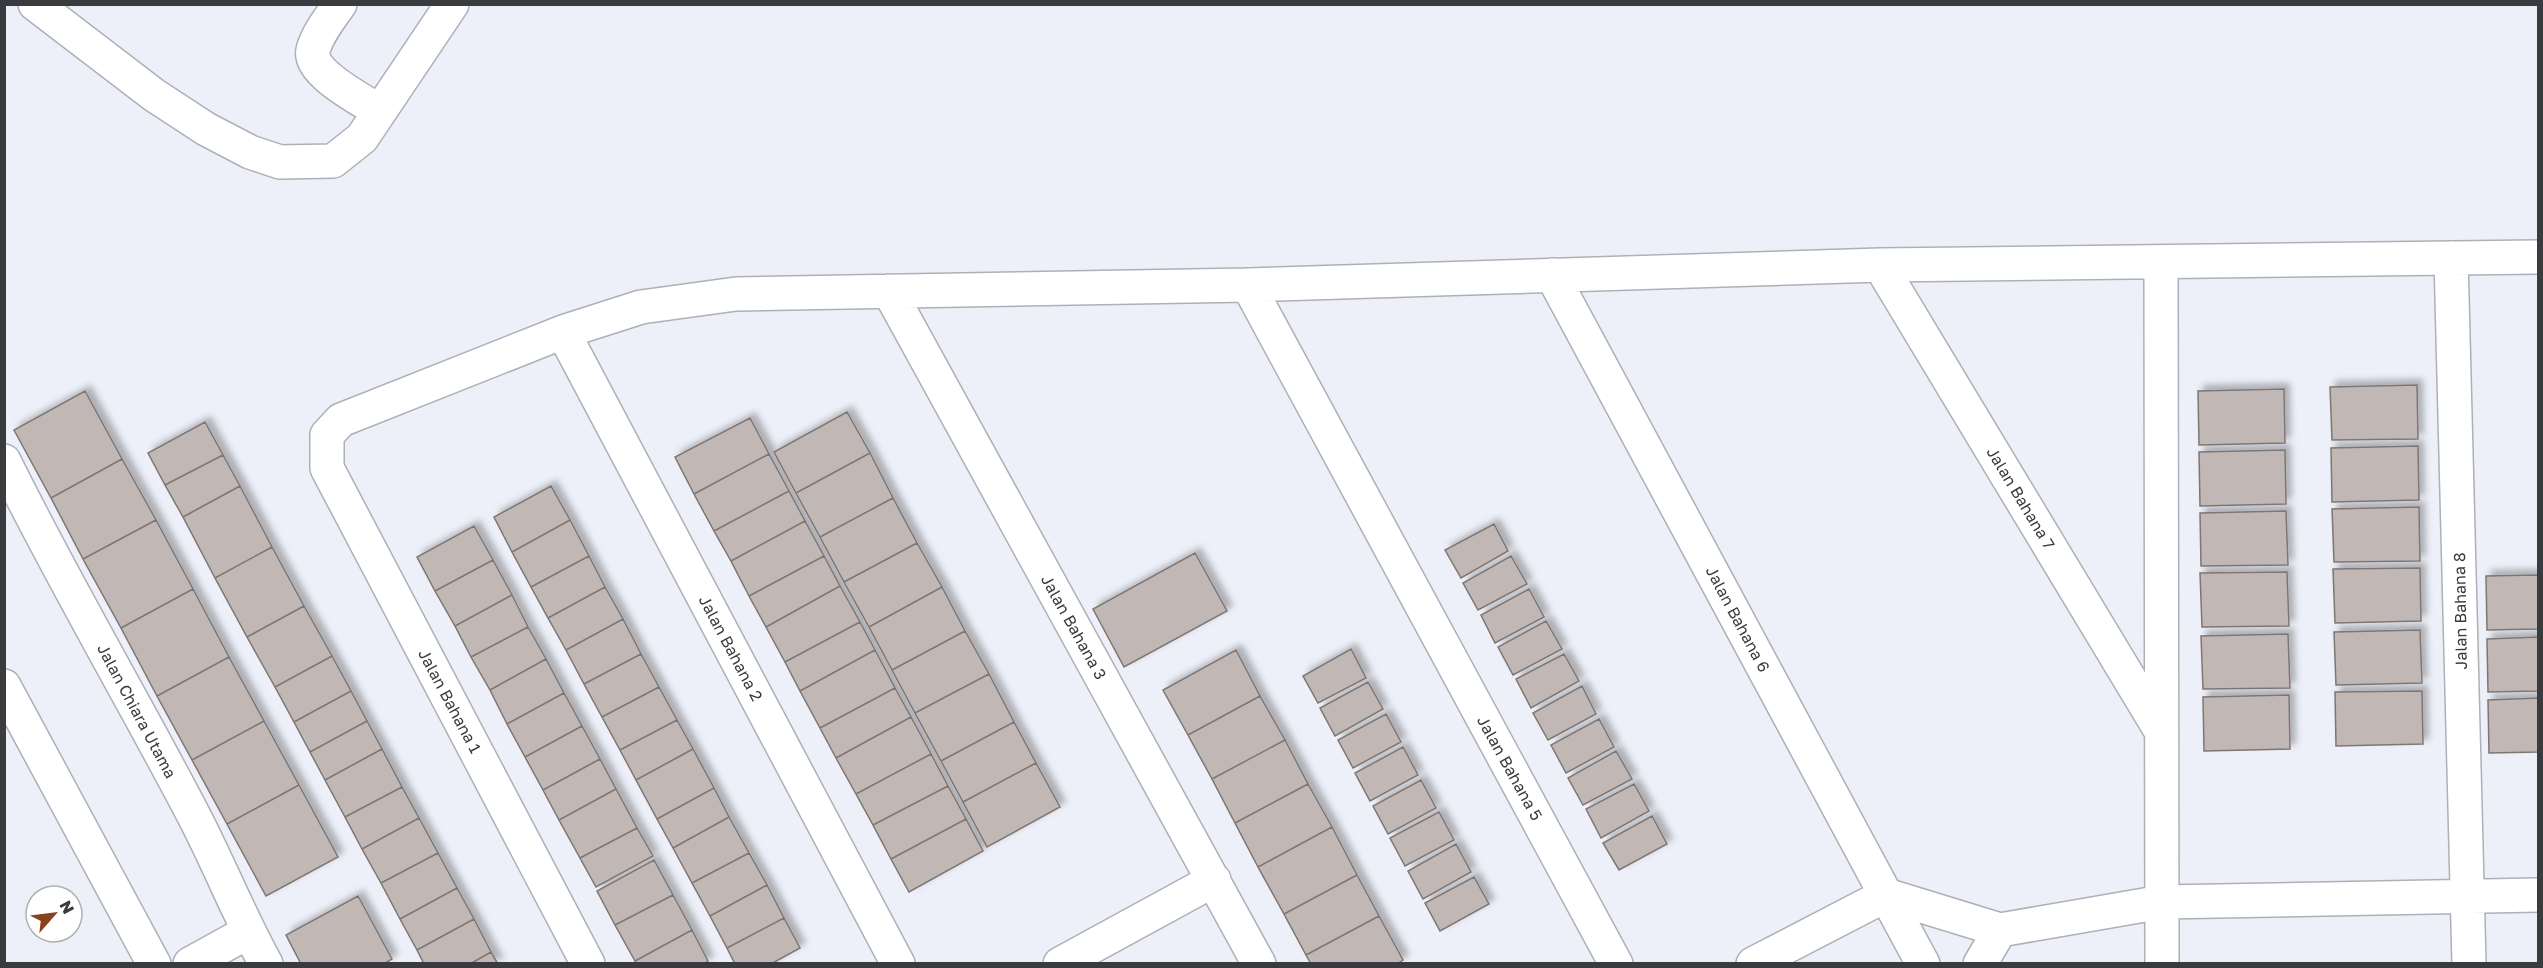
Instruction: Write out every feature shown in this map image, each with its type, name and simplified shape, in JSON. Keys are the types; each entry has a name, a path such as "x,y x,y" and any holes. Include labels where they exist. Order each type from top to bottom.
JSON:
{"street":[{"path":"35,4 154,94 206,129 250,152 280,162 333,160 370,125 452,4"},
{"path":"340,4 324,27 313,50 313,61 370,125"},
{"path":"563,332 641,307 736,294 1248,285 1880,265 2538,257"},
{"name":"Jalan Bahana 8","path":"2451,258 2469,963"},
{"path":"2161,262 2162,963"},
{"name":"Jalan Bahana 7","path":"1880,265 2162,732"},
{"name":"Jalan Bahana 6","path":"1552,275 1923,963"},
{"name":"Jalan Bahana 5","path":"1248,285 1616,963"},
{"name":"Jalan Bahana 3","path":"889,291 1259,963"},
{"name":"Jalan Bahana 1","path":"563,332 341,420 327,435 327,468 588,963"},
{"name":"Jalan Bahana 2","path":"563,332 898,963"},
{"name":"Jalan Chiara Utama","path":"4,461 35,523 194,817 248,932 266,963"},
{"path":"4,686 154,963"},
{"path":"1060,963 1214,880"},
{"path":"1753,963 1887,895 2000,930 2162,902 2538,895"},
{"path":"1980,963 2000,930"},
{"path":"190,963 248,932"}],"building":[{"path":"2417,385 2418,439 2332,440 2330,387"},
{"path":"2284,389 2285,443 2199,445 2198,391"},
{"path":"85,391 122,459 51,498 14,430"},
{"path":"847,412 870,453 796,493 774,452"},
{"path":"750,418 769,454 694,494 675,457"},
{"path":"205,422 223,455 165,485 148,453"},
{"path":"2418,446 2419,500 2332,502 2331,448"},
{"path":"2285,450 2286,504 2200,506 2199,452"},
{"path":"870,453 893,498 820,537 796,493"},
{"path":"769,454 789,491 714,531 694,494"},
{"path":"223,455 240,486 183,517 165,485"},
{"path":"122,459 156,520 83,559 51,498"},
{"path":"240,486 272,547 215,578 183,517"},
{"path":"551,486 570,520 512,552 494,517"},
{"path":"789,491 805,521 731,561 714,531"},
{"path":"893,498 917,543 844,582 820,537"},
{"path":"2419,507 2420,561 2334,562 2332,509"},
{"path":"2286,511 2288,565 2201,566 2200,513"},
{"path":"156,520 193,589 121,628 83,559"},
{"path":"570,520 589,556 531,587 512,552"},
{"path":"805,521 824,556 749,596 731,561"},
{"path":"1494,524 1508,551 1461,578 1445,550"},
{"path":"474,526 493,560 435,591 417,557"},
{"path":"917,543 942,587 869,627 844,582"},
{"path":"272,547 304,606 247,637 215,578"},
{"path":"1195,553 1227,611 1124,667 1093,609"},
{"path":"589,556 605,587 548,618 531,587"},
{"path":"824,556 840,586 766,627 749,596"},
{"path":"1511,556 1527,584 1478,610 1463,583"},
{"path":"493,560 512,595 455,626 435,591"},
{"path":"2420,568 2421,621 2335,623 2333,569"},
{"path":"2287,572 2289,626 2202,627 2200,573"},
{"path":"2538,575 2538,629 2487,630 2486,576"},
{"path":"840,586 860,622 785,662 766,627"},
{"path":"605,587 623,619 566,650 548,618"},
{"path":"942,587 965,631 892,670 869,627"},
{"path":"193,589 229,657 157,696 121,628"},
{"path":"1529,589 1544,617 1495,643 1481,615"},
{"path":"512,595 528,627 471,657 455,626"},
{"path":"304,606 332,656 275,687 247,637"},
{"path":"623,619 641,654 584,684 566,650"},
{"path":"1546,621 1562,649 1513,675 1498,647"},
{"path":"860,622 875,650 800,691 785,662"},
{"path":"528,627 546,659 490,690 471,657"},
{"path":"2420,630 2422,683 2336,685 2334,632"},
{"path":"965,631 989,674 915,713 892,670"},
{"path":"2288,634 2290,688 2203,689 2201,636"},
{"path":"2538,637 2538,691 2488,692 2487,639"},
{"path":"1351,649 1366,678 1318,703 1303,676"},
{"path":"875,650 895,688 820,728 800,691"},
{"path":"1236,650 1260,696 1188,735 1163,690"},
{"path":"641,654 659,687 602,717 584,684"},
{"path":"1564,654 1579,681 1531,708 1516,679"},
{"path":"332,656 351,691 294,722 275,687"},
{"path":"229,657 264,721 192,760 157,696"},
{"path":"546,659 564,693 507,724 490,690"},
{"path":"989,674 1014,722 941,761 915,713"},
{"path":"1368,682 1383,709 1335,736 1320,708"},
{"path":"1582,686 1596,714 1548,740 1533,713"},
{"path":"659,687 677,720 620,750 602,717"},
{"path":"895,688 911,717 836,758 820,728"},
{"path":"351,691 367,721 310,752 294,722"},
{"path":"2422,691 2423,744 2336,746 2335,692"},
{"path":"564,693 582,726 525,757 507,724"},
{"path":"2289,695 2290,749 2204,751 2203,697"},
{"path":"1260,696 1285,740 1212,779 1188,735"},
{"path":"2538,698 2538,752 2489,753 2488,700"},
{"path":"1386,714 1401,742 1353,768 1338,740"},
{"path":"911,717 931,754 856,794 836,758"},
{"path":"1599,719 1614,747 1566,773 1551,745"},
{"path":"677,720 693,749 636,780 620,750"},
{"path":"264,721 299,785 227,824 192,760"},
{"path":"367,721 382,749 325,780 310,752"},
{"path":"1014,722 1036,763 963,802 941,761"},
{"path":"582,726 600,759 543,790 525,757"},
{"path":"1285,740 1308,784 1235,823 1212,779"},
{"path":"1403,747 1418,775 1370,801 1355,773"},
{"path":"382,749 402,787 345,817 325,780"},
{"path":"693,749 714,788 657,819 636,780"},
{"path":"1616,751 1632,779 1583,805 1568,778"},
{"path":"931,754 948,786 873,825 856,794"},
{"path":"600,759 616,789 559,820 543,790"},
{"path":"1036,763 1060,807 987,847 963,802"},
{"path":"1421,780 1436,808 1388,834 1373,806"},
{"path":"1308,784 1332,827 1258,867 1235,823"},
{"path":"1634,784 1649,811 1601,838 1586,809"},
{"path":"299,785 338,857 266,896 227,824"},
{"path":"948,786 966,819 891,859 873,825"},
{"path":"402,787 419,818 362,849 345,817"},
{"path":"714,788 729,817 673,848 657,819"},
{"path":"616,789 637,828 580,858 559,820"},
{"path":"1439,812 1454,840 1405,866 1390,838"},
{"path":"1652,816 1667,844 1619,870 1603,843"},
{"path":"729,817 749,853 692,883 673,848"},
{"path":"419,818 438,853 381,883 362,849"},
{"path":"966,819 983,851 909,892 891,859"},
{"path":"1332,827 1357,875 1284,914 1258,867"},
{"path":"637,828 653,856 596,887 580,858"},
{"path":"1456,844 1471,872 1423,899 1408,871"},
{"path":"438,853 457,888 400,919 381,883"},
{"path":"749,853 767,885 710,916 692,883"},
{"path":"654,860 673,895 615,925 597,891"},
{"path":"1357,875 1379,916 1306,955 1284,914"},
{"path":"1474,877 1489,904 1440,931 1425,903"},
{"path":"767,885 784,918 727,948 710,916"},
{"path":"457,888 474,919 417,950 400,919"},
{"path":"673,895 692,930 635,961 615,925"},
{"path":"358,896 392,959 384,964 301,964 286,935"},
{"path":"1379,916 1403,960 1397,964 1311,964 1306,955"},
{"path":"784,918 800,948 771,964 735,964 727,948"},
{"path":"474,919 491,952 470,964 424,964 417,950"},
{"path":"692,930 708,961 704,964 636,964 635,961"},
{"path":"491,952 498,964 470,964"}]}
